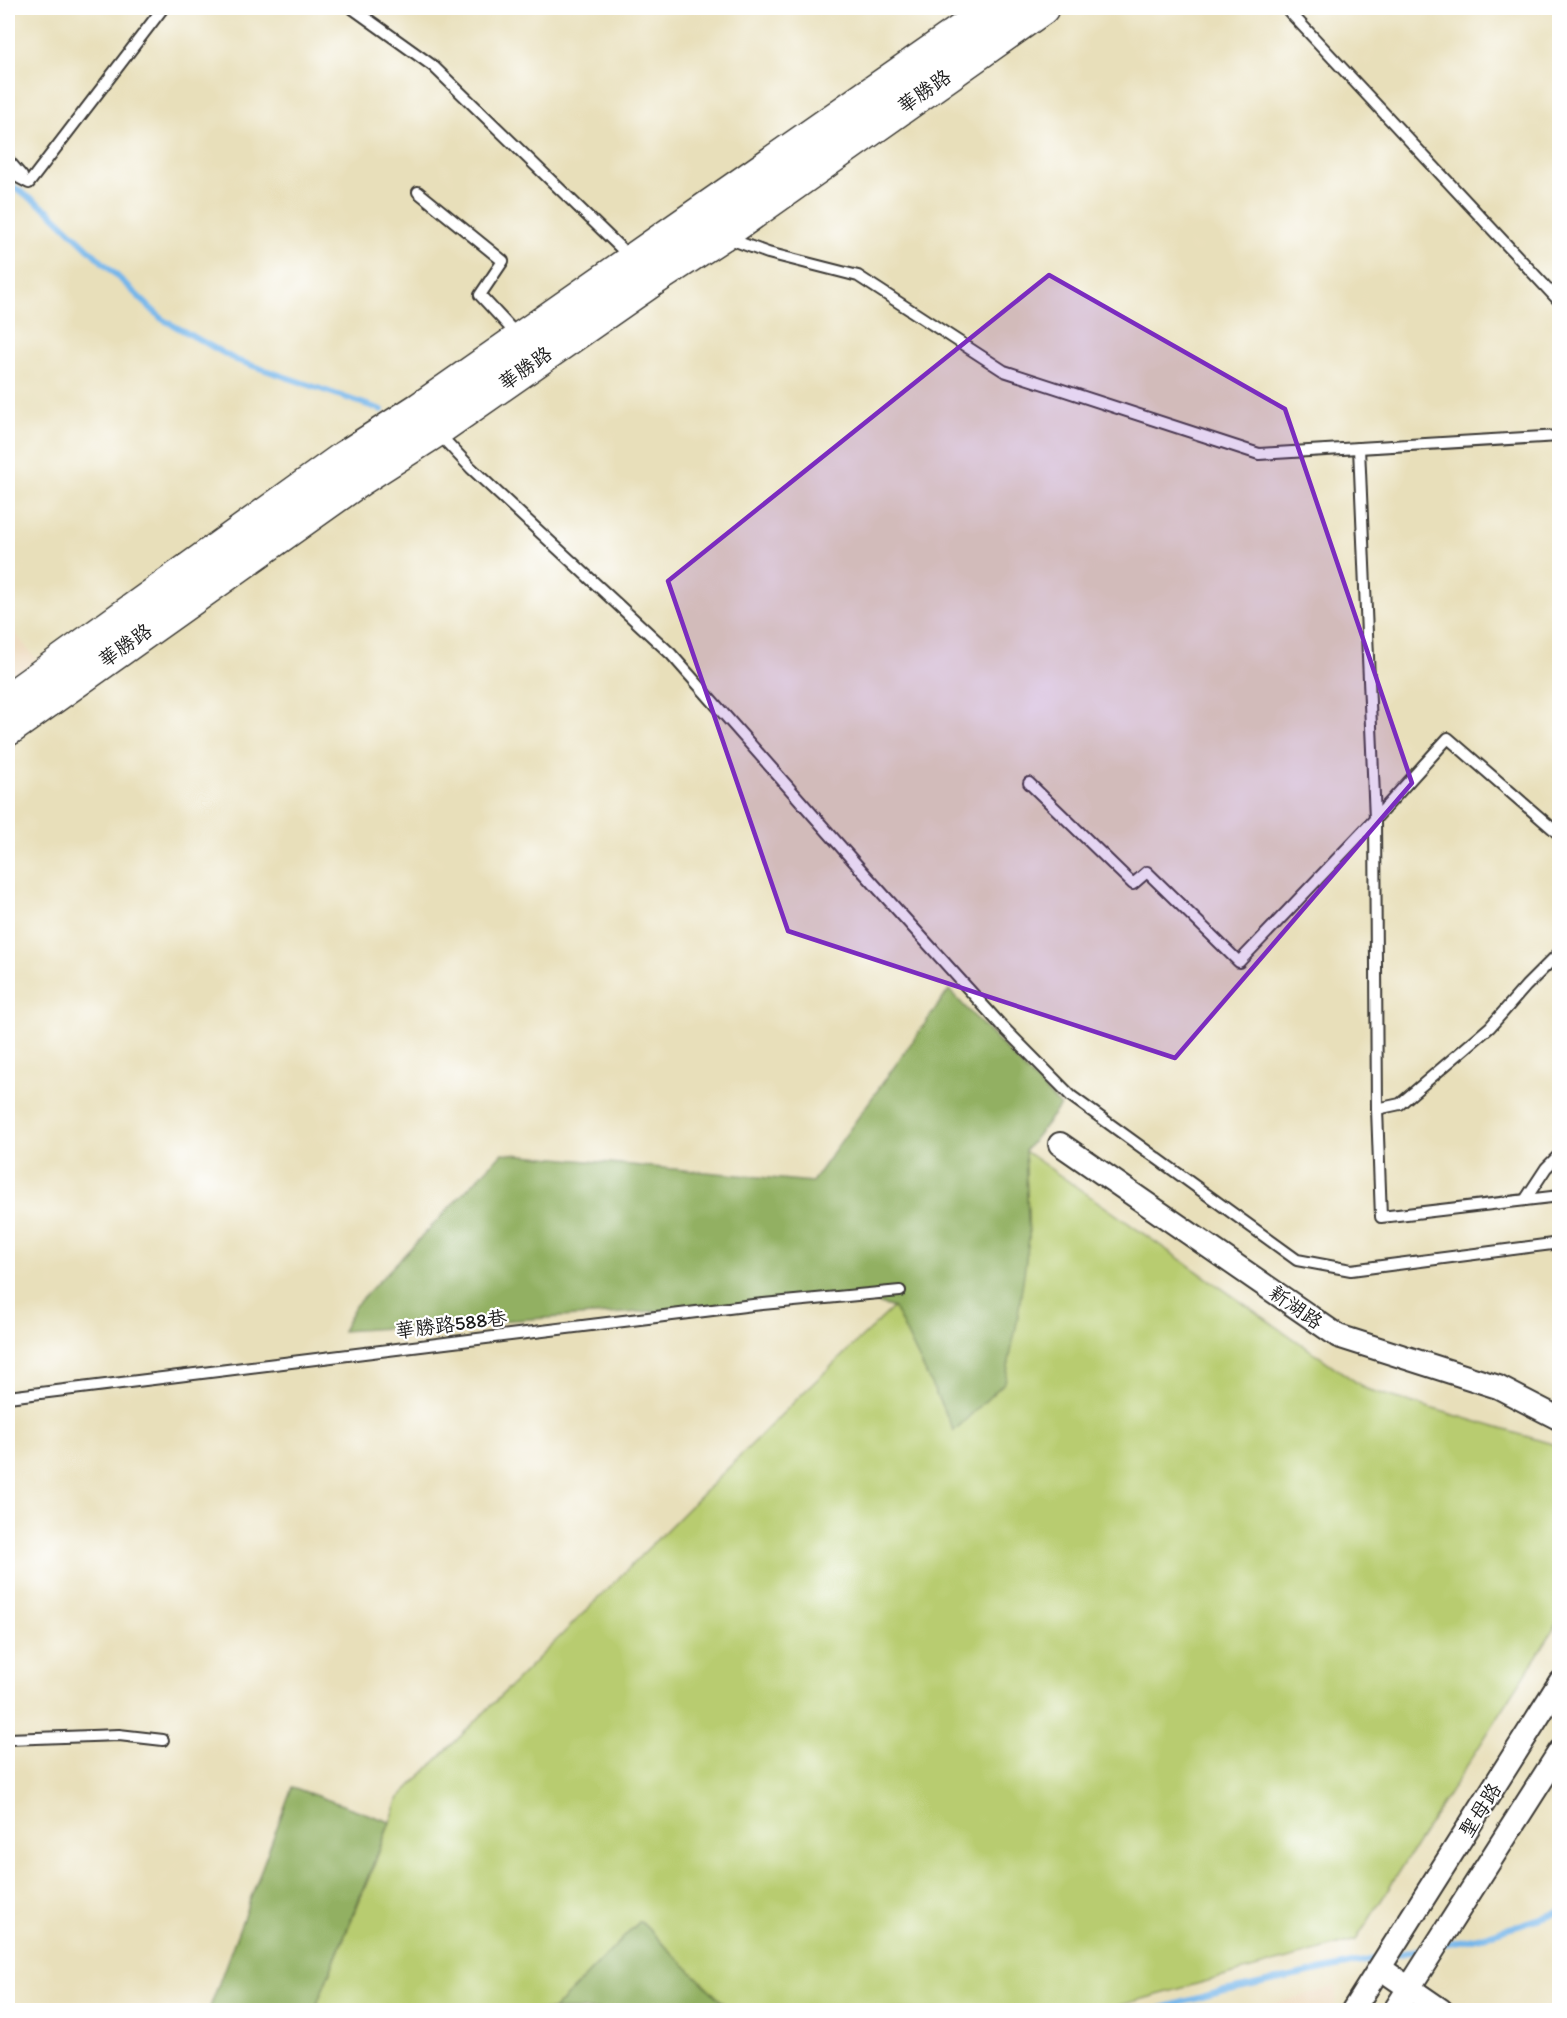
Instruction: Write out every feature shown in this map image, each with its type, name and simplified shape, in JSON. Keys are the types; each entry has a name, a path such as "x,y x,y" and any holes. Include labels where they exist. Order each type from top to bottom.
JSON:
{"main road":[{"name":"華勝路","path":"711,224 994,8"},
{"name":"華勝路","path":"8,700 344,458 427,420 640,271 1042,8"},
{"name":"華勝路","path":"8,729 360,479 520,338 640,271"}],"street":[{"name":"新湖路","path":"1060,1144 1338,1336 1498,1387 1560,1419"},
{"name":"聖母路","path":"1380,1968 1560,1682"},
{"name":"聖母路","path":"1395,2010 1560,1751"},
{"path":"1357,2009 1380,1968 1441,2010"}],"lane":[{"path":"29,183 163,8"},
{"path":"352,8 433,66 640,271"},
{"path":"1286,8 1560,302"},
{"path":"8,160 29,183"},
{"path":"8,171 29,183"},
{"path":"418,192 503,261 480,295 520,338"},
{"path":"711,224 768,254 858,276 1004,371 1259,454 1560,436"},
{"path":"427,420 471,468 671,654 992,1015 1071,1096 1288,1254 1297,1260 1352,1270 1560,1243"},
{"path":"1359,448 1375,819 1377,1109 1381,1217 1560,1196"},
{"path":"1029,783 1133,884 1147,872 1239,962 1375,819 1448,738 1560,835"},
{"path":"1377,1109 1400,1104 1481,1034 1560,952"},
{"path":"1525,1200 1546,1168 1560,1154"},
{"name":"華勝路588巷","path":"8,1397 741,1307 900,1292"},
{"path":"8,1739 119,1735 163,1740"}],"highlighted area":[{"path":"1049,275 1285,409 1412,783 1175,1058 788,931 668,581"}],"shaded area":[{"path":"8,623 36,660 8,681"},
{"path":"1336,1986 1336,2003 1331,2010 1251,2010"}],"green space":[{"path":"949,990 1060,1106 1025,1151 1029,1239 1017,1322 1005,1382 954,1431 894,1308 860,1298 342,1331 355,1306 502,1153 812,1182"},
{"path":"1025,1151 1366,1389 1559,1446 1559,1621 1356,1940 1103,2010 730,2010 640,1921 553,2010 316,2010 399,1798 806,1390 894,1307 954,1431 1029,1239"},
{"path":"292,1787 390,1822 316,2010 209,2010"},
{"path":"640,1921 730,2010 553,2010"}],"waterway":[{"path":"8,183 49,211 162,319 236,360 382,410"},
{"path":"1445,1944 1487,1935 1560,1912"},
{"path":"1395,1955 1426,1948"},
{"path":"1155,2010 1220,1992 1379,1958"}]}
